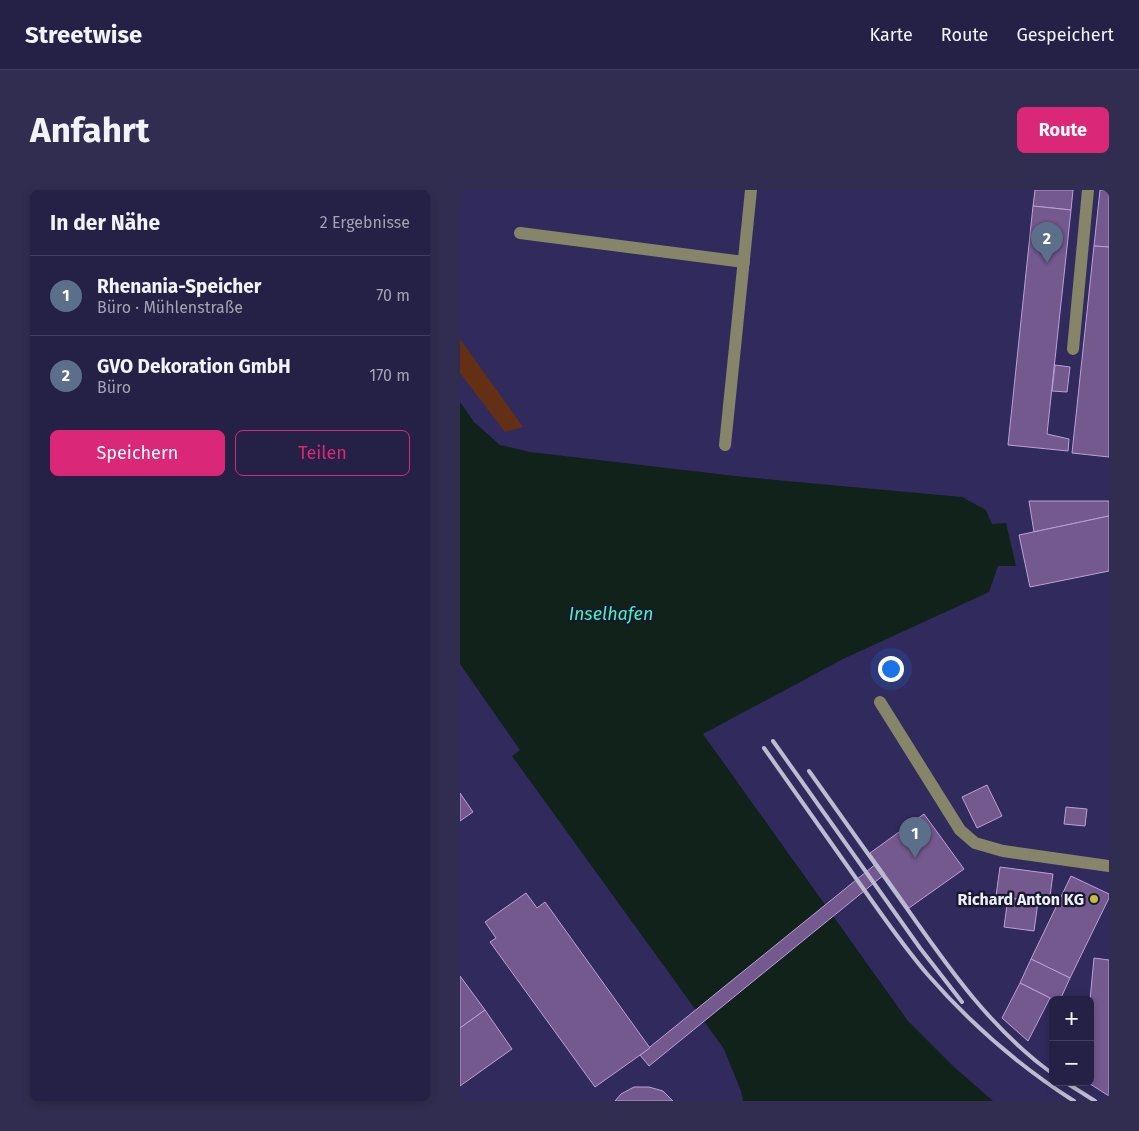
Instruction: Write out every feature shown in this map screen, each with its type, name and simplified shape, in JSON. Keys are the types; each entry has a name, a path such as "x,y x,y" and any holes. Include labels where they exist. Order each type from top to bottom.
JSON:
{"street":[{"path":"726,445 751,190"},
{"path":"1073,349 1088,190"},
{"path":"520,233 744,262"},
{"path":"880,702 960,830 975,843 1003,851 1109,866"}],"shaded area":[{"path":"460,339 523,427 505,432 460,373"}],"water":[{"name":"Inselhafen","path":"460,402 474,422 500,445 530,452 744,477 962,497 986,510 992,524 1006,523 1016,566 998,566 989,592 843,659 703,734 908,1021 953,1066 993,1101 743,1101 741,1091 724,1049 512,756 520,750 460,664"}],"building":[{"path":"1035,190 1073,190 1071,210 1033,206"},
{"path":"1100,190 1109,190 1109,247 1094,246"},
{"path":"1033,206 1071,210 1047,434 1069,439 1068,451 1008,445"},
{"path":"1094,246 1109,247 1109,457 1072,453"},
{"path":"1055,365 1070,367 1067,392 1052,391"},
{"path":"1029,501 1109,501 1109,516 1034,532"},
{"path":"1109,516 1109,571 1030,587 1019,535"},
{"path":"987,785 1002,816 977,828 962,797"},
{"path":"460,793 473,812 460,821"},
{"path":"1066,807 1087,809 1085,826 1064,824"},
{"path":"924,814 964,869 909,908 870,853"},
{"path":"877,863 885,874 649,1066 640,1055"},
{"path":"1000,867 1053,874 1049,903 996,896"},
{"path":"1071,876 1109,894 1109,898 1070,978 1031,959"},
{"path":"526,893 537,908 545,902 650,1048 595,1087 490,942 496,938 485,922"},
{"path":"1008,898 1038,902 1034,931 1004,927"},
{"path":"1094,958 1109,960 1109,1096 1093,1086 1094,996 1090,996"},
{"path":"1031,959 1070,978 1062,996 1049,998 1020,983"},
{"path":"460,976 485,1010 460,1028"},
{"path":"1020,983 1049,998 1028,1041 1002,1018"},
{"path":"485,1010 512,1049 460,1086 460,1028"},
{"path":"634,1087 649,1087 663,1091 673,1101 615,1101 621,1094"}],"railway":[{"path":"773,741 920,948 962,1002"},
{"path":"764,748 893,930 928,975 996,1043 1054,1088 1074,1101"},
{"path":"809,771 956,977 991,1019 1031,1057 1049,1071"},
{"path":"1071,1086 1095,1101"}],"place":[{"name":"GVO Dekoration GmbH","path":"1047,263"},
{"name":"Rhenania-Speicher","path":"915,858"},
{"name":"Richard Anton KG","path":"1094,899"}]}
